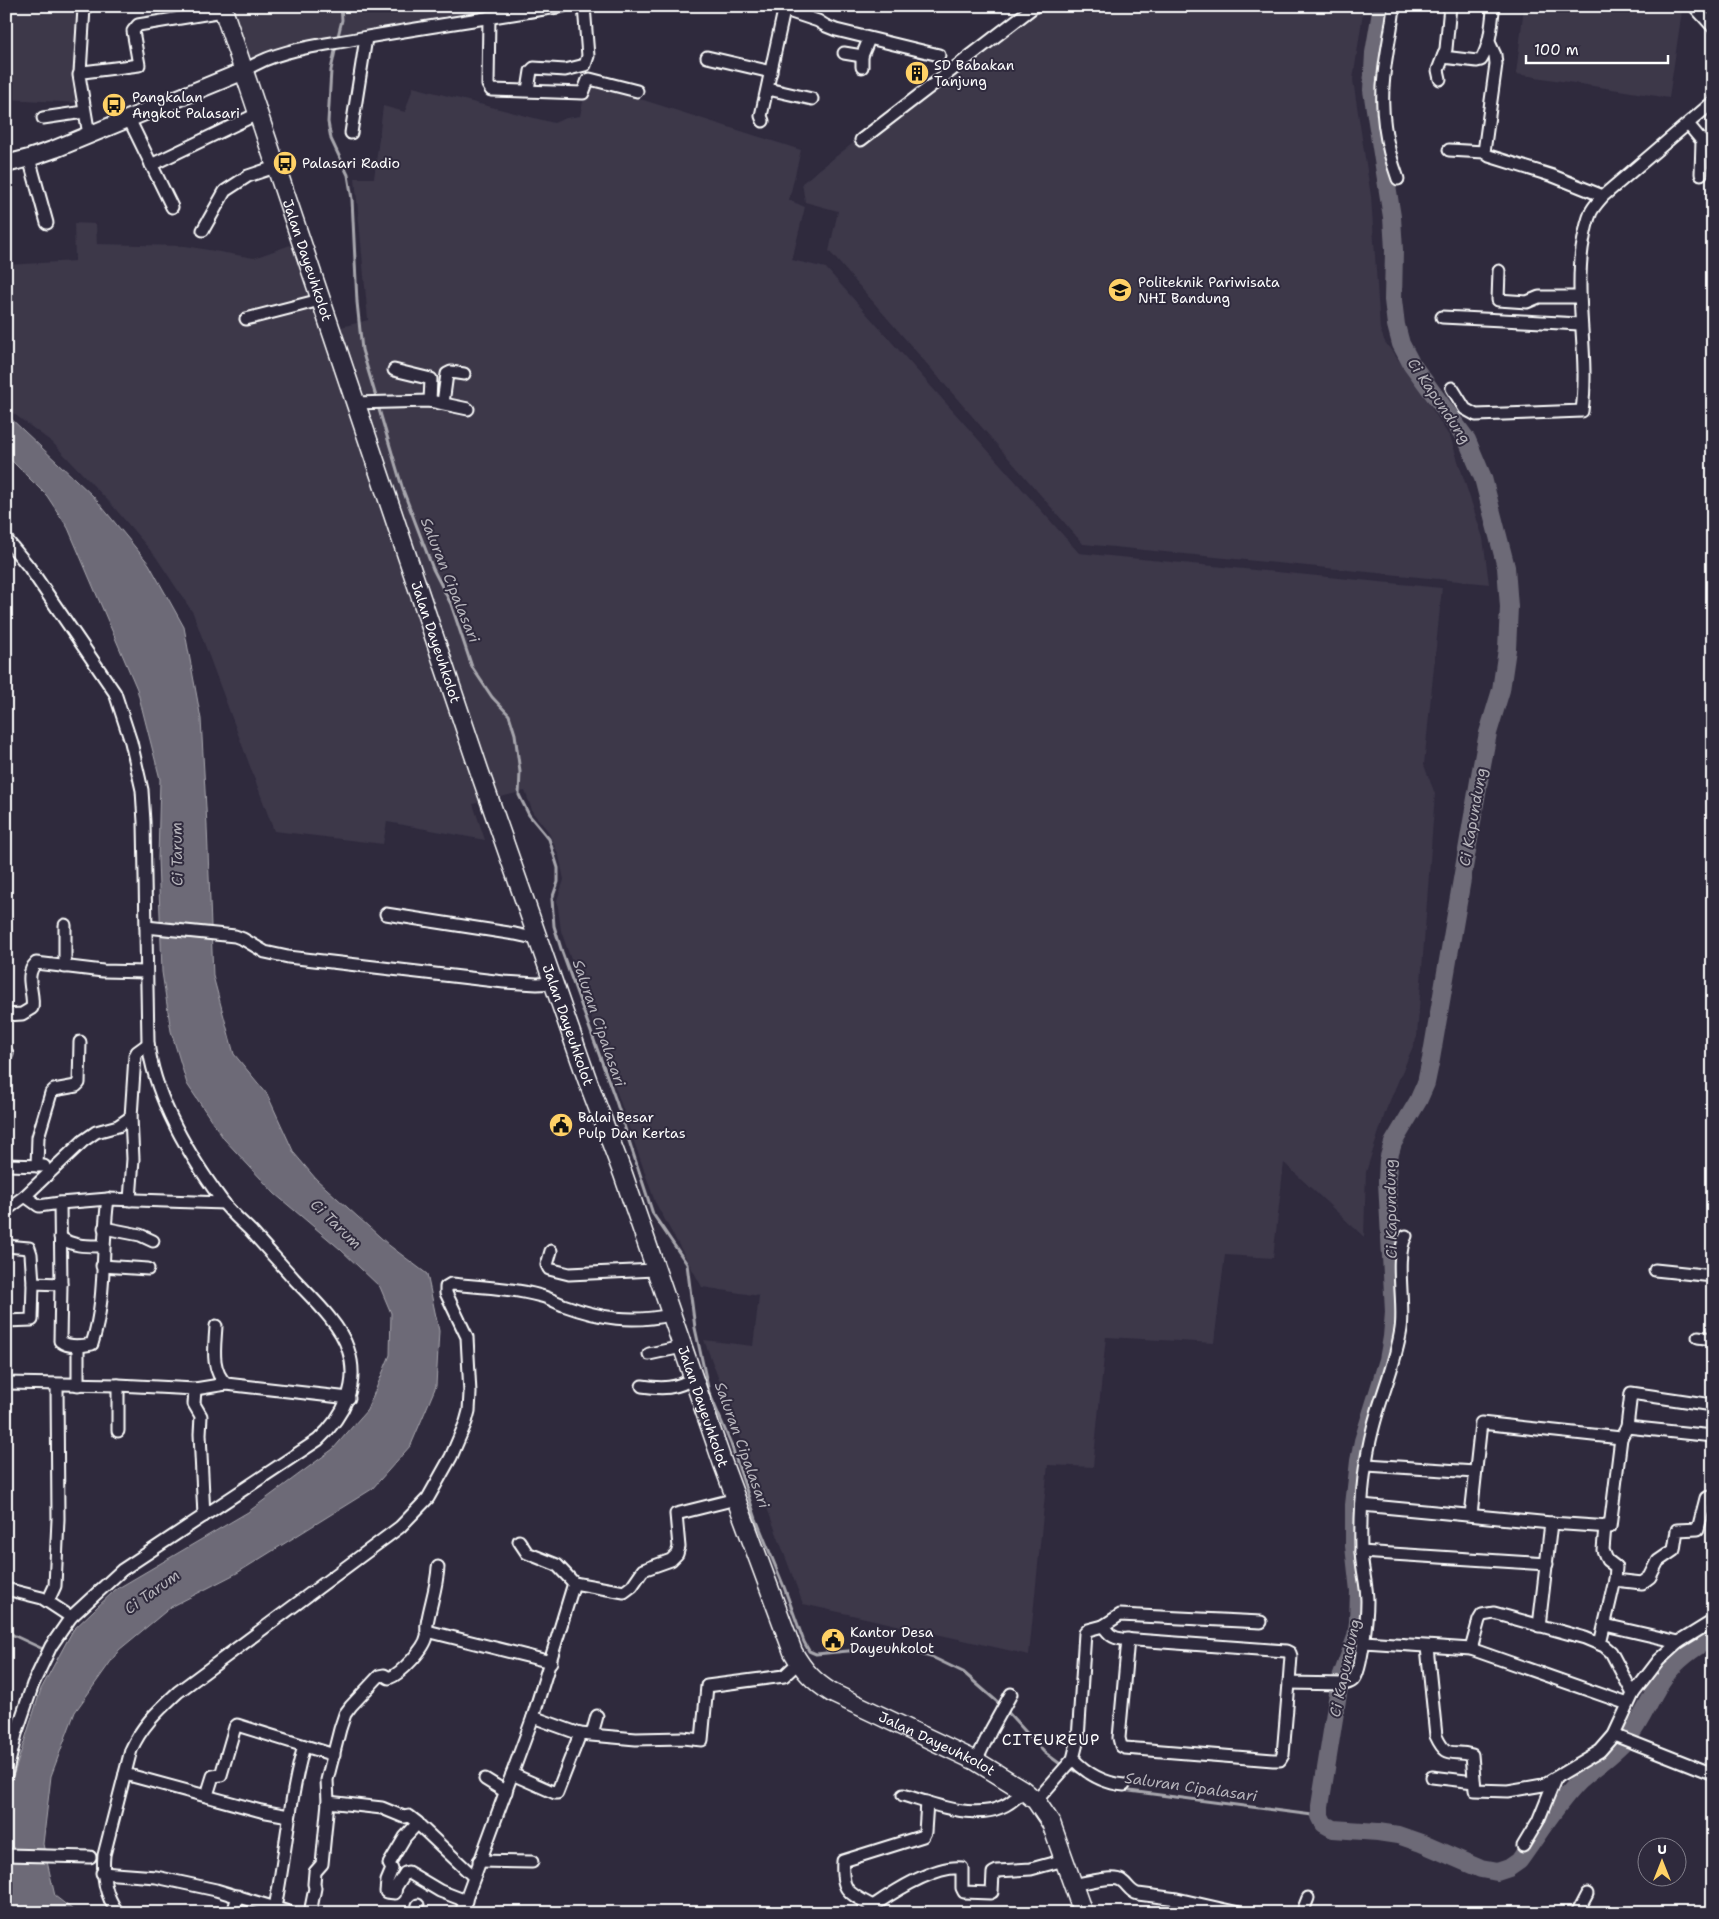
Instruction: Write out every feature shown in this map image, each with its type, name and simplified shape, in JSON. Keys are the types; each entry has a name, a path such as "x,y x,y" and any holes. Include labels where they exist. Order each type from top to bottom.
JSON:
{"main road":[{"name":"Jalan Dayeuhkolot","path":"223,9 446,675 784,1631 804,1670 820,1685 832,1693 976,1761 1030,1796 1050,1823 1083,1913"},
{"path":"6,164 29,158 89,135 244,71"}],"street":[{"path":"244,71 257,61 316,47 563,6"},
{"path":"528,90 531,71 534,68 565,70 585,65 588,56 584,6"},
{"path":"773,6 785,8 836,30 939,55"},
{"path":"861,140 1035,6"},
{"path":"1394,6 1383,91 1387,137 1398,179"},
{"path":"1440,79 1438,70 1446,49 1450,6"},
{"path":"1443,57 1481,60 1489,42 1493,11 1489,6"},
{"path":"1694,6 1713,26"},
{"path":"84,8 80,74 78,79 89,135"},
{"path":"762,116 785,8"},
{"path":"80,74 139,65 133,31 138,25 223,9"},
{"path":"489,17 488,87 494,90 583,93 590,79 638,91"},
{"path":"351,133 366,38"},
{"path":"844,53 862,62 869,38"},
{"path":"1484,152 1496,69 1495,55 1489,42"},
{"path":"708,57 771,72"},
{"path":"768,89 812,99"},
{"path":"1452,388 1465,409 1476,415 1582,411 1583,363 1579,297 1580,268 1584,238 1592,211 1603,196 1713,102"},
{"path":"43,118 84,112"},
{"path":"151,165 257,114"},
{"path":"129,119 172,207"},
{"path":"1688,124 1703,144 1701,174"},
{"path":"1449,150 1484,152 1489,156 1553,176 1603,196"},
{"path":"29,158 47,223"},
{"path":"203,230 225,191 248,176 275,167"},
{"path":"1499,271 1498,300 1527,302 1539,297 1579,297"},
{"path":"246,319 320,300"},
{"path":"1442,317 1580,324"},
{"path":"394,370 431,379 430,401"},
{"path":"443,403 447,374 450,372 464,374"},
{"path":"354,403 430,401 468,409"},
{"path":"6,539 29,567 68,622 114,693 121,708 131,742 142,790 148,1044 154,1076 177,1129 194,1159 224,1203 332,1321 348,1346 353,1372 349,1398 333,1426 318,1440 122,1570 71,1617 49,1650 11,1734 7,1768"},
{"path":"386,914 538,939"},
{"path":"65,925 65,967"},
{"path":"146,927 243,939 265,952 288,958 504,982 554,983"},
{"path":"6,1015 22,1014 32,1008 29,975 31,968 36,963 103,971 146,972"},
{"path":"37,1166 38,1137 51,1093 54,1090 76,1086 78,1083 80,1042"},
{"path":"130,1200 133,1159 131,1117 135,1056 137,1052 148,1044"},
{"path":"8,1207 25,1196 83,1141 96,1132 118,1126 131,1117"},
{"path":"6,1165 56,1166"},
{"path":"25,1196 39,1206 108,1199 224,1203"},
{"path":"60,1203 60,1340 63,1344 78,1346 92,1344 98,1327 104,1228 108,1199"},
{"path":"104,1228 140,1235 153,1240"},
{"path":"1289,1682 1338,1684 1350,1683 1356,1678 1364,1642 1367,1602 1361,1552 1362,1505 1373,1429 1397,1349 1401,1329 1401,1254 1402,1242 1406,1236"},
{"path":"60,1237 70,1244 78,1246 103,1246"},
{"path":"6,1246 29,1248 31,1254 34,1312 32,1320 6,1321"},
{"path":"551,1251 547,1265 548,1269 569,1274 655,1270"},
{"path":"102,1266 148,1269"},
{"path":"1655,1270 1713,1276"},
{"path":"33,1283 61,1284"},
{"path":"118,1913 105,1888 103,1875 107,1840 137,1736 149,1720 178,1692 400,1527 428,1498 451,1457 468,1417 470,1393 467,1336 446,1293 446,1287 449,1285 506,1288 543,1297 590,1314 619,1320 646,1320 671,1315"},
{"path":"216,1326 215,1367 218,1377 226,1384"},
{"path":"1698,1336 1713,1339"},
{"path":"78,1346 78,1385"},
{"path":"649,1354 682,1347"},
{"path":"642,1386 663,1388 683,1385 693,1378"},
{"path":"6,1384 118,1385 195,1389 226,1384 349,1398"},
{"path":"48,1601 55,1586 57,1555 57,1384"},
{"path":"118,1385 118,1431"},
{"path":"195,1389 194,1404 201,1416 200,1434 204,1516"},
{"path":"1362,1505 1610,1527 1621,1438 1627,1428 1631,1393 1712,1404"},
{"path":"1471,1515 1480,1423 1621,1438"},
{"path":"1627,1428 1713,1436"},
{"path":"1367,1465 1475,1472"},
{"path":"1615,1580 1642,1583 1648,1580 1658,1561 1674,1550 1677,1530 1698,1529 1706,1498 1713,1496"},
{"path":"519,1541 527,1553 558,1564 574,1583 620,1592 627,1590 643,1570 670,1560 677,1554 676,1514 736,1499"},
{"path":"1539,1626 1551,1522"},
{"path":"1600,1644 1615,1580 1616,1567 1607,1560 1604,1550 1605,1526"},
{"path":"1361,1552 1547,1564"},
{"path":"310,1913 315,1888 315,1872 322,1864 328,1802 327,1780 340,1728 351,1706 379,1676 384,1675 389,1678 398,1674 413,1658 426,1639 426,1626 435,1591 438,1567"},
{"path":"461,1913 533,1717 574,1583"},
{"path":"6,1589 42,1598 71,1617"},
{"path":"1471,1649 1482,1615 1494,1613 1600,1644 1611,1652 1630,1699"},
{"path":"903,1795 966,1812 989,1811 1030,1796 1069,1764 1078,1739 1085,1634 1088,1630 1103,1626 1120,1615 1261,1622"},
{"path":"1427,1647 1436,1736 1441,1748 1446,1752 1472,1755 1474,1788 1476,1790 1508,1791 1543,1785 1600,1751 1616,1736 1630,1699 1658,1660 1679,1642 1713,1621"},
{"path":"1605,1625 1679,1642"},
{"path":"1103,1626 1114,1638 1128,1639 1286,1651 1290,1652 1283,1755 1280,1760 1125,1748 1121,1746 1119,1738 1128,1639"},
{"path":"427,1631 551,1662"},
{"path":"1364,1642 1471,1649 1630,1699"},
{"path":"533,1717 580,1734 631,1739 683,1738 702,1740 706,1686 784,1676 799,1662"},
{"path":"976,1761 1006,1703"},
{"path":"592,1734 597,1716"},
{"path":"208,1795 214,1776 220,1775 237,1725 334,1755"},
{"path":"512,1774 555,1794 557,1793 580,1734"},
{"path":"1616,1736 1632,1744 1713,1774"},
{"path":"275,1907 294,1783 304,1746"},
{"path":"1069,1764 1099,1779 1124,1785"},
{"path":"125,1774 208,1795 261,1811 289,1816"},
{"path":"1432,1776 1474,1782"},
{"path":"485,1779 506,1792"},
{"path":"1523,1846 1538,1821 1555,1779"},
{"path":"328,1802 382,1808 404,1817 409,1816 474,1877"},
{"path":"927,1802 925,1832 923,1836 842,1860 847,1891 871,1909 906,1886 938,1871 962,1868 962,1888 964,1892 990,1893 992,1892 993,1873 997,1871 1043,1867 1064,1860"},
{"path":"417,1823 405,1837 389,1864 392,1869 386,1880 384,1891 395,1893 396,1887 405,1873 408,1872 440,1891 466,1901"},
{"path":"90,1857 107,1840"},
{"path":"6,1855 90,1857"},
{"path":"90,1857 96,1869 103,1875 156,1877 238,1896 292,1913"},
{"path":"479,1860 532,1862"},
{"path":"1073,1885 1116,1878 1123,1881 1133,1893 1177,1899 1239,1913"},
{"path":"1577,1913 1587,1894"},
{"path":"234,1913 238,1896"},
{"path":"1302,1913 1308,1898"}],"shaded area":[{"path":"6,6 79,6 78,103 6,99"},
{"path":"231,6 531,6 424,22 252,71"},
{"name":"Politeknik Pariwisata NHI Bandung","path":"1028,6 1364,6 1353,80 1371,196 1380,329 1385,342 1415,382 1451,439 1483,538 1489,584 1083,544 829,251 838,211 805,202 802,183"},
{"path":"1524,6 1678,6 1682,11 1669,98 1516,74"},
{"path":"587,82 801,150 789,200 805,207 792,260 826,268 1079,553 1442,588 1424,765 1435,794 1417,1037 1386,1110 1366,1172 1364,1237 1284,1163 1273,1258 1225,1255 1214,1343 1106,1337 1093,1467 1048,1465 1029,1655 803,1604 704,1340 753,1346 759,1296 702,1287 655,1202 561,931 557,900 564,880 559,856 548,831 533,813 525,791 473,804 485,840 387,822 383,844 274,831 193,613 156,557 112,505 53,443 6,408 6,265 75,261 74,223 96,224 97,244 186,246 254,258 293,244 322,332 368,320 355,178 374,178 383,106 405,112 413,87 554,123 566,118 580,116"}],"water":[{"name":"Ci Tarum","path":"6,414 93,496 149,564 184,627 201,719 213,976 234,1054 267,1094 294,1153 316,1179 390,1246 427,1274 439,1331 436,1386 411,1445 372,1489 237,1573 171,1607 119,1650 75,1712 51,1776 43,1844 55,1896 77,1913 11,1913 6,1897 6,1824 12,1780 41,1689 73,1630 115,1590 248,1512 333,1449 367,1410 390,1355 391,1313 380,1287 340,1249 275,1194 224,1139 187,1084 171,1031 162,972 158,859 160,779 137,689 68,528 47,496 6,455"}],"waterway":[{"name":"Saluran Cipalasari","path":"337,40 342,20 341,6"},
{"name":"Ci Kapundung","path":"1382,6 1374,53 1372,90 1392,217 1394,250 1393,300 1396,325 1401,344 1411,363 1467,440 1483,478 1506,567 1509,607 1507,649 1501,690 1488,733 1426,1083 1418,1101 1393,1143 1388,1160 1387,1181 1394,1312 1392,1337 1388,1360 1363,1441 1359,1461 1354,1505 1354,1546 1359,1591 1358,1622 1356,1637 1340,1681 1320,1816 1324,1824 1333,1829 1398,1835 1481,1869 1497,1872 1509,1868 1519,1861 1555,1810 1579,1781 1617,1750 1628,1738 1660,1683 1675,1664 1713,1637"},
{"name":"Saluran Cipalasari","path":"336,46 331,70 328,122 331,139 348,175 352,199 357,302 362,350 377,400"},
{"name":"Saluran Cipalasari","path":"378,406 403,490 433,569 451,604 472,667 492,697 509,715 515,734 520,772 519,795 529,815 549,839 558,868 558,882 552,899 554,926 562,952 616,1101 653,1214 687,1264 695,1328 709,1392 731,1444 756,1519 804,1642 809,1651 816,1654 880,1648 903,1649 934,1658 963,1672 1001,1705"},
{"path":"6,1629 13,1635 45,1650"},
{"name":"Saluran Cipalasari","path":"1005,1709 1044,1752 1063,1766"},
{"name":"Saluran Cipalasari","path":"1069,1768 1086,1776"},
{"name":"Saluran Cipalasari","path":"1122,1790 1320,1816"}],"place":[{"name":"SD Babakan Tanjung","path":"917,73"},
{"name":"Pangkalan Angkot Palasari","path":"114,105"},
{"name":"Palasari Radio","path":"285,163"},
{"name":"Politeknik Pariwisata NHI Bandung","path":"1120,290"},
{"name":"Balai Besar Pulp Dan Kertas","path":"561,1125"},
{"name":"Kantor Desa Dayeuhkolot","path":"833,1640"}],"district":[{"name":"CITEUREUP","path":"1051,1739"}]}
